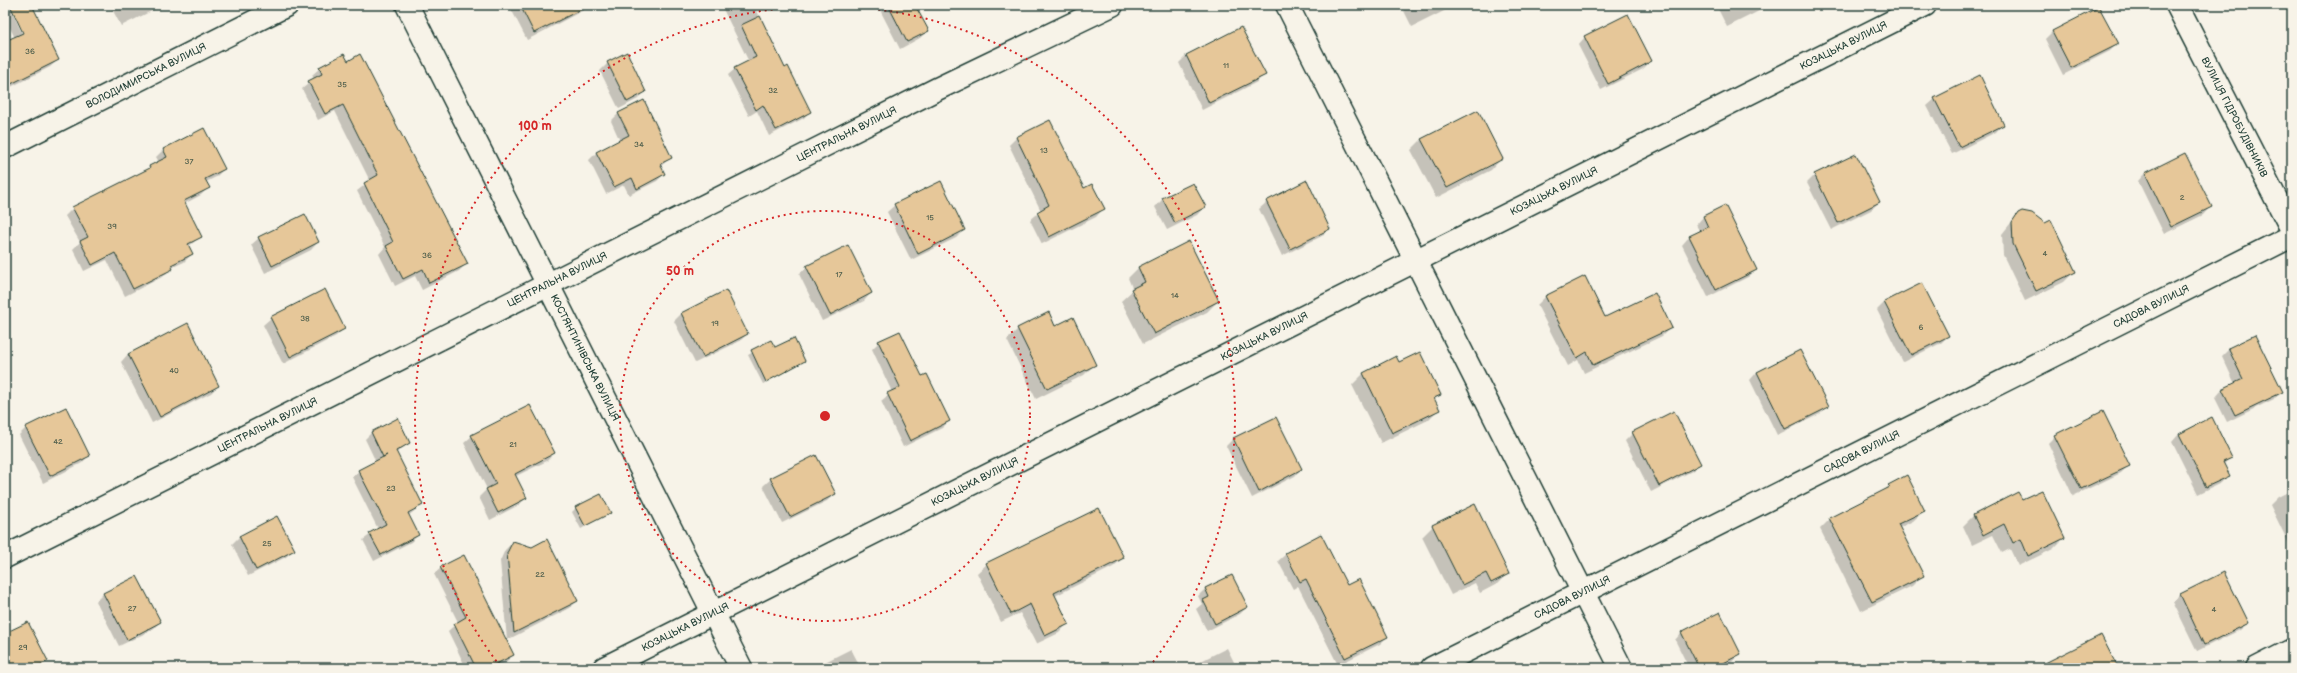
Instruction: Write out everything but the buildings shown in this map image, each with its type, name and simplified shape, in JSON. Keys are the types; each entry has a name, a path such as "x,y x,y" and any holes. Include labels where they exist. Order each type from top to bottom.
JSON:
{"street":[{"name":"ВОЛОДИМИРСЬКА ВУЛИЦЯ","path":"5,147 287,5"},
{"name":"КОСТЯНТИНІВСЬКА ВУЛИЦЯ","path":"407,5 549,284 741,668"},
{"name":"ЦЕНТРАЛЬНА ВУЛИЦЯ","path":"5,557 930,93 1112,5"},
{"path":"1287,5 1621,668"},
{"name":"КОЗАЦЬКА ВУЛИЦЯ","path":"604,668 1925,5"},
{"name":"ВУЛИЦЯ ГІДРОБУДІВНИКІВ","path":"2177,5 2292,230"},
{"name":"САДОВА ВУЛИЦЯ","path":"1432,668 2292,236"},
{"path":"2256,668 2292,650"}]}
